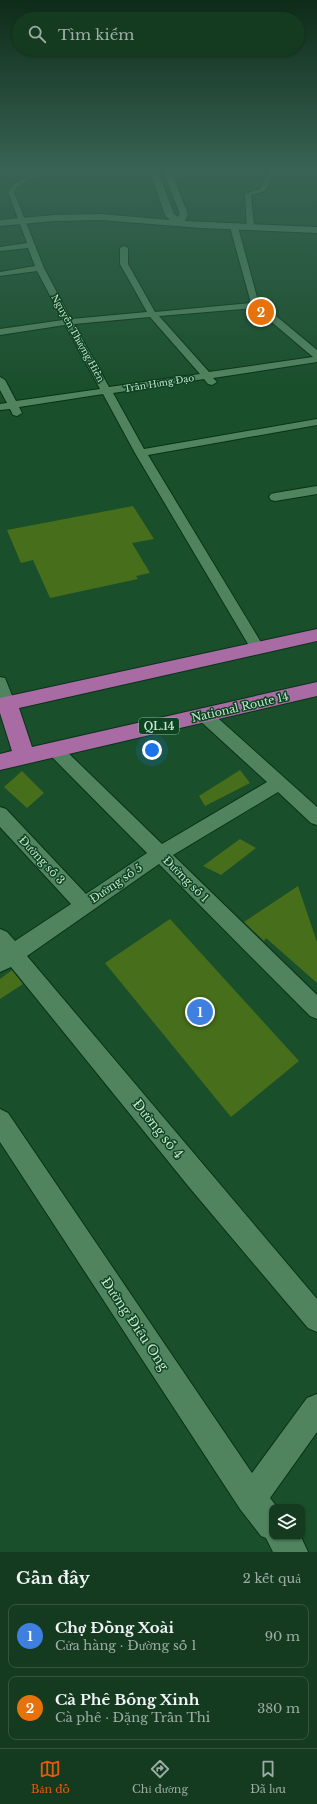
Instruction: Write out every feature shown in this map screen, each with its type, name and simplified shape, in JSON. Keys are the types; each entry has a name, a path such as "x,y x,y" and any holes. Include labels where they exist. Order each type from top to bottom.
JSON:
{"highway":[{"path":"25,757 4,704 317,636"},
{"name":"National Route 14","path":"0,762 317,689"}],"street":[{"name":"Nguyễn Thượng Hiền","path":"30,241 40,268 68,322 141,453 258,648"},
{"path":"238,241 252,295 257,305 317,354"},
{"path":"0,248 31,245"},
{"path":"124,248 124,264 153,315 210,379"},
{"path":"0,274 40,268"},
{"path":"0,332 68,322 257,305"},
{"name":"Trần Hưng Đạo","path":"210,379 317,359"},
{"path":"0,415 15,409 109,396 210,379 317,368"},
{"path":"0,380 15,409"},
{"path":"0,407 15,409"},
{"path":"141,453 317,422"},
{"path":"275,498 312,491 317,504"},
{"path":"0,682 4,704"},
{"path":"204,715 317,818"},
{"name":"Đường số 1","path":"55,750 161,853 317,1009"},
{"name":"Đường số 5","path":"5,952 84,905 161,853 278,784"},
{"name":"Đường số 3","path":"0,814 84,905"},
{"name":"Đường số 4","path":"5,952 317,1319"},
{"name":"Đường Điểu Ong","path":"0,1122 251,1498 269,1521"},
{"path":"251,1498 317,1408"},
{"path":"283,1540 293,1552"}],"building":[{"path":"133,506 154,539 132,543 150,573 136,576 138,579 50,598 33,560 21,563 7,530"},
{"path":"240,770 250,783 205,806 199,796"},
{"path":"22,771 44,793 27,808 4,787"},
{"path":"240,839 256,848 221,875 203,866"},
{"path":"298,886 317,942 317,983 266,938 264,941 244,922"},
{"path":"170,919 299,1061 231,1117 105,963"},
{"path":"12,970 23,984 0,999 0,979"}],"place":[{"name":"Cà Phê Bống Xinh","path":"261,312"},
{"name":"Chợ Đồng Xoài","path":"200,1012"}]}
